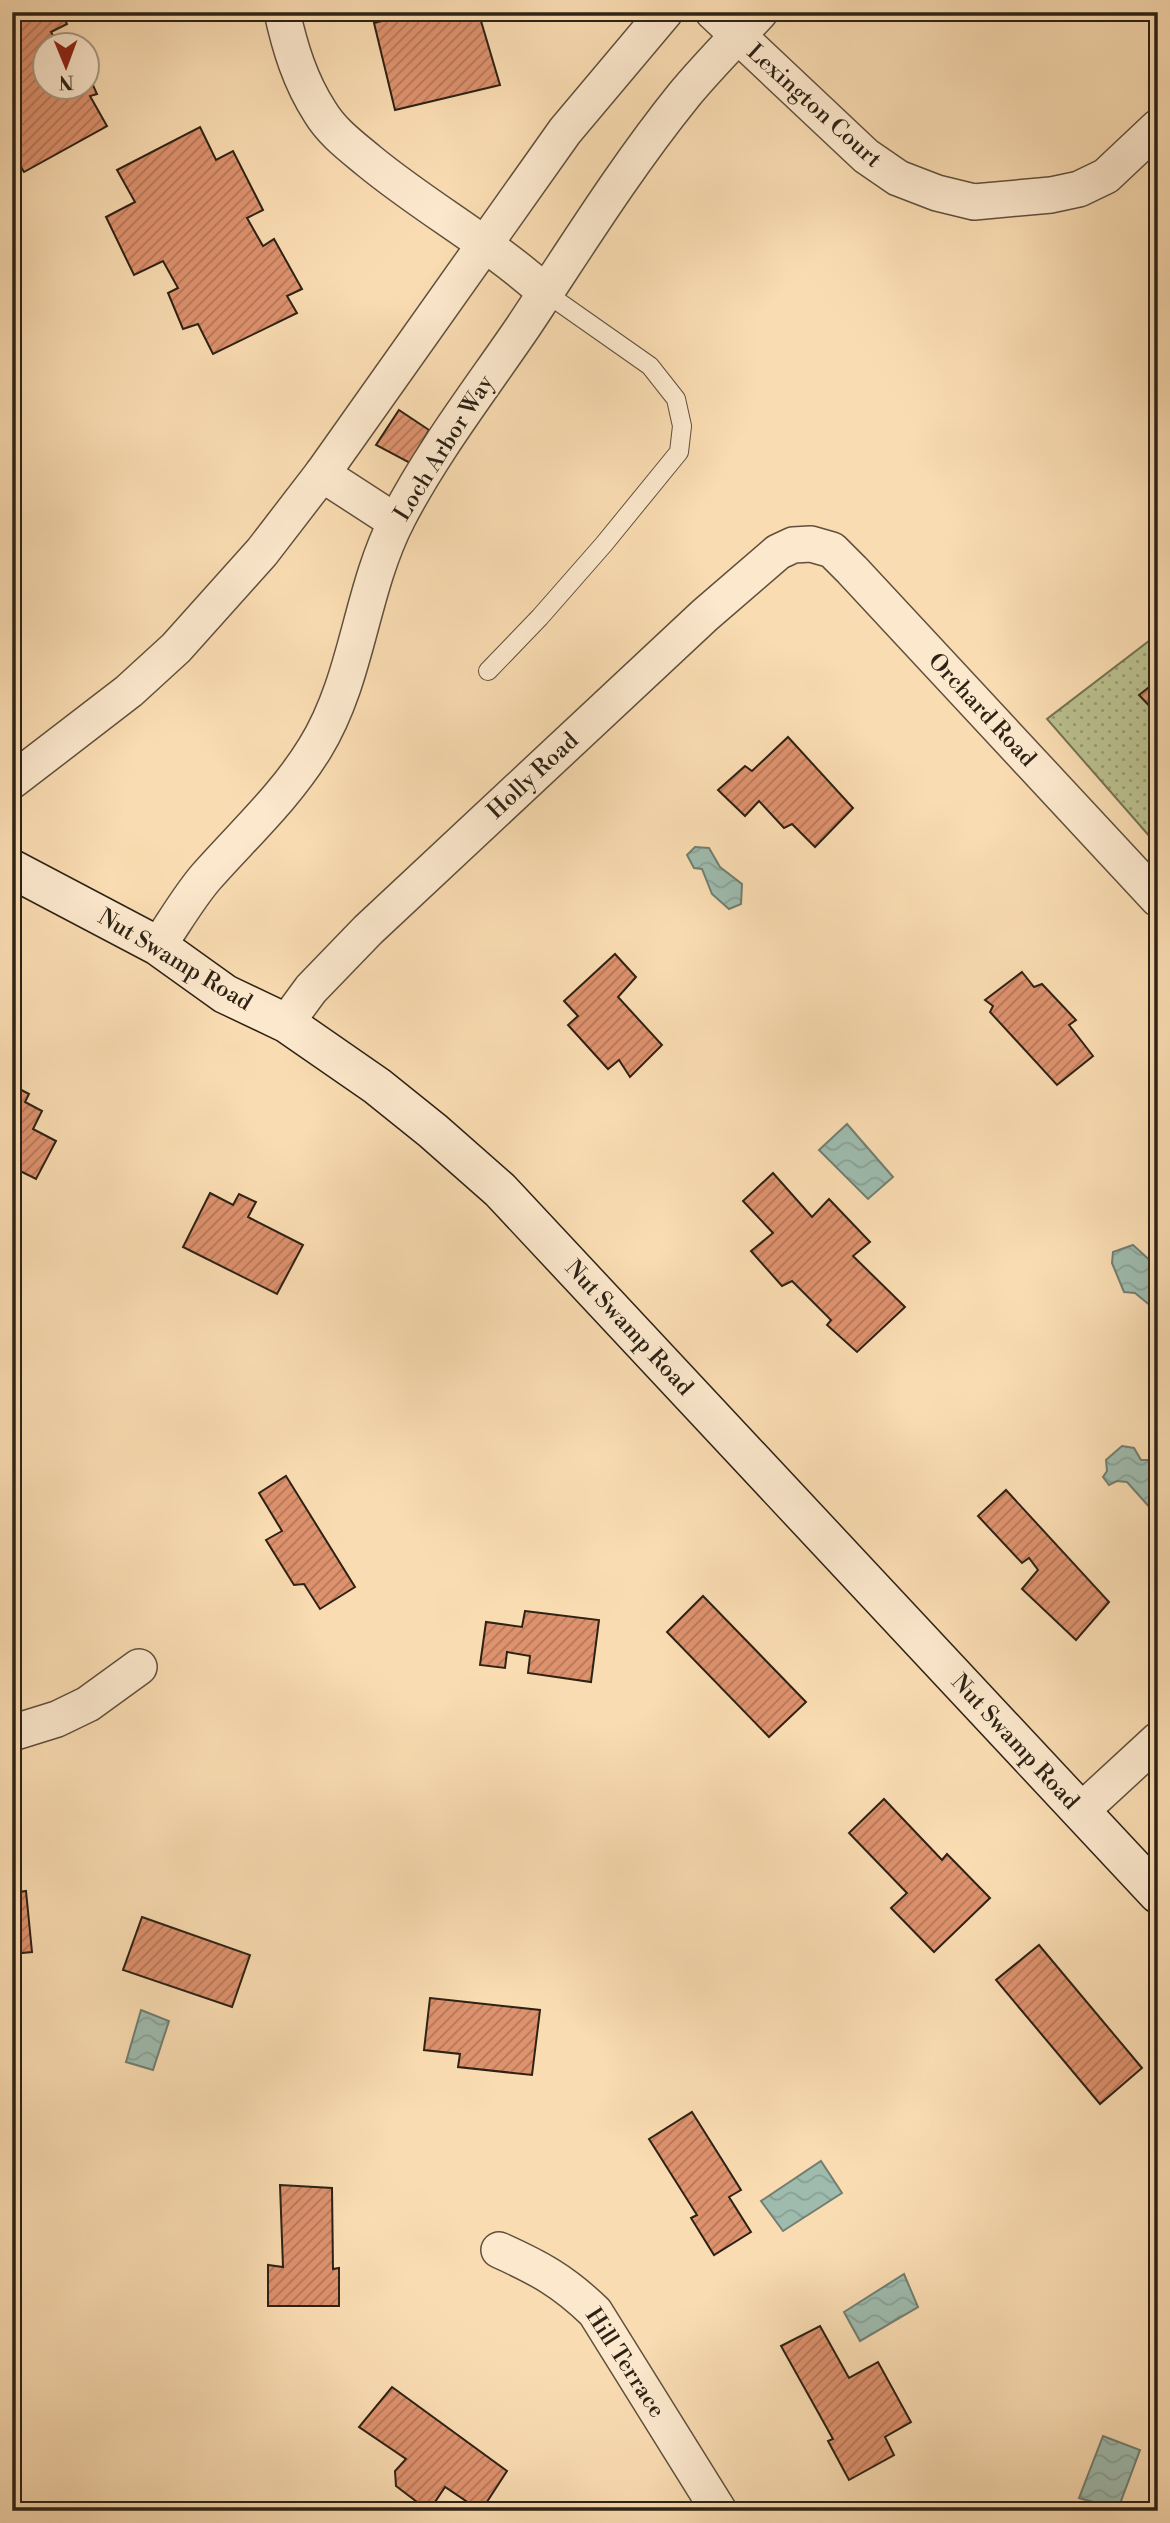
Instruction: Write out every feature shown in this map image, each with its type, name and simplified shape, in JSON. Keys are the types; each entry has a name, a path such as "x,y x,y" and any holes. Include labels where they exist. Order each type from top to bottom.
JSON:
{"main road":[{"name":"Nut Swamp Road","path":"12,869 158,946 225,994 286,1023 377,1086 500,1190 1158,1894"}],"street":[{"path":"282,12 299,73 320,113 339,136 403,190 517,267 546,293"},
{"path":"12,781 129,691 176,648 262,552 322,474 565,131 665,12"},
{"name":"Lexington Court","path":"713,12 866,156 898,178 937,193 974,202 1051,195 1079,189 1106,176 1158,127"},
{"name":"Loch Arbor Way","path":"158,946 205,879 266,815 316,746 331,718 353,660 379,564 396,522 426,470 621,182 684,95 760,12"},
{"path":"322,474 396,522"},
{"name":"Orchard Road","path":"793,545 811,544 832,550 1158,899"},
{"name":"Holly Road","path":"286,1023 311,989 368,930 705,615 778,552 793,545"},
{"path":"12,1733 57,1719 88,1704 139,1667"},
{"path":"1080,1812 1158,1740"},
{"name":"Hill Terrace","path":"499,2250 534,2266 569,2287 595,2312 719,2511"}],"lane":[{"path":"488,671 595,555 679,452 682,426 676,399 650,366 546,293"}],"green space":[{"path":"1158,634 1158,846 1047,719"}],"water":[{"path":"695,847 709,848 720,867 742,884 741,904 729,909 712,894 702,869 694,868 687,855"},
{"path":"847,1124 893,1177 868,1199 819,1150"},
{"path":"1133,1245 1154,1264 1158,1262 1158,1312 1135,1293 1124,1292 1112,1263 1113,1252"},
{"path":"1122,1446 1134,1448 1141,1460 1154,1460 1158,1464 1158,1511 1152,1510 1127,1482 1117,1481 1109,1485 1103,1477 1107,1471 1106,1460"},
{"path":"141,2010 169,2021 153,2070 126,2062"},
{"path":"821,2161 842,2193 783,2231 761,2201"},
{"path":"904,2274 918,2307 860,2341 844,2312"},
{"path":"1103,2436 1140,2450 1118,2509 1079,2498"}],"building":[{"path":"12,12 61,12 67,24 51,32 32,32 32,102 93,102 107,126 24,172 12,152"},
{"path":"417,12 517,12 481,21 500,85 395,110 374,23"},
{"path":"200,127 216,160 233,151 263,210 247,218 263,246 274,239 302,289 287,296 297,313 213,354 198,324 183,329 168,293 178,288 163,261 134,275 106,217 135,202 117,170"},
{"path":"399,410 429,430 410,463 376,445"},
{"path":"1158,680 1158,715 1139,695"},
{"path":"788,737 853,808 815,847 792,824 784,828 759,801 745,816 718,790 745,766 752,771"},
{"path":"615,954 636,977 618,997 662,1045 630,1077 619,1060 608,1069 568,1025 578,1016 564,1001"},
{"path":"1022,972 1034,987 1042,984 1076,1020 1069,1025 1093,1056 1057,1085 990,1012 993,1006 985,1000"},
{"path":"12,1085 29,1094 25,1102 42,1111 33,1129 56,1141 36,1179 12,1167 17,1158 12,1156"},
{"path":"773,1173 812,1217 829,1199 870,1242 853,1256 905,1307 857,1352 827,1325 831,1320 792,1281 782,1286 751,1251 773,1233 743,1201"},
{"path":"210,1193 233,1205 239,1194 256,1202 248,1217 303,1245 277,1294 183,1247"},
{"path":"286,1476 355,1587 320,1609 304,1584 294,1585 266,1540 282,1531 259,1493"},
{"path":"1006,1490 1109,1602 1076,1640 1022,1589 1038,1570 1029,1558 1022,1563 978,1516"},
{"path":"703,1596 806,1702 769,1737 667,1632"},
{"path":"525,1611 599,1620 591,1682 528,1673 530,1656 507,1652 505,1668 480,1665 486,1622 522,1627"},
{"path":"884,1799 942,1860 947,1854 990,1898 934,1952 891,1908 907,1893 849,1833"},
{"path":"26,1891 32,1952 12,1954 12,1893"},
{"path":"142,1917 250,1955 232,2007 123,1970"},
{"path":"1039,1945 1142,2068 1100,2104 996,1980"},
{"path":"430,1998 540,2010 532,2075 458,2067 460,2054 424,2050"},
{"path":"692,2112 741,2190 729,2197 751,2232 714,2255 691,2218 697,2215 649,2139"},
{"path":"280,2185 332,2188 333,2269 339,2268 339,2306 268,2306 268,2265 283,2267"},
{"path":"820,2326 849,2378 878,2362 911,2422 885,2437 894,2455 849,2480 828,2441 833,2439 781,2346"},
{"path":"392,2387 507,2471 481,2511 445,2487 429,2511 396,2486 395,2471 406,2459 359,2427"}]}
